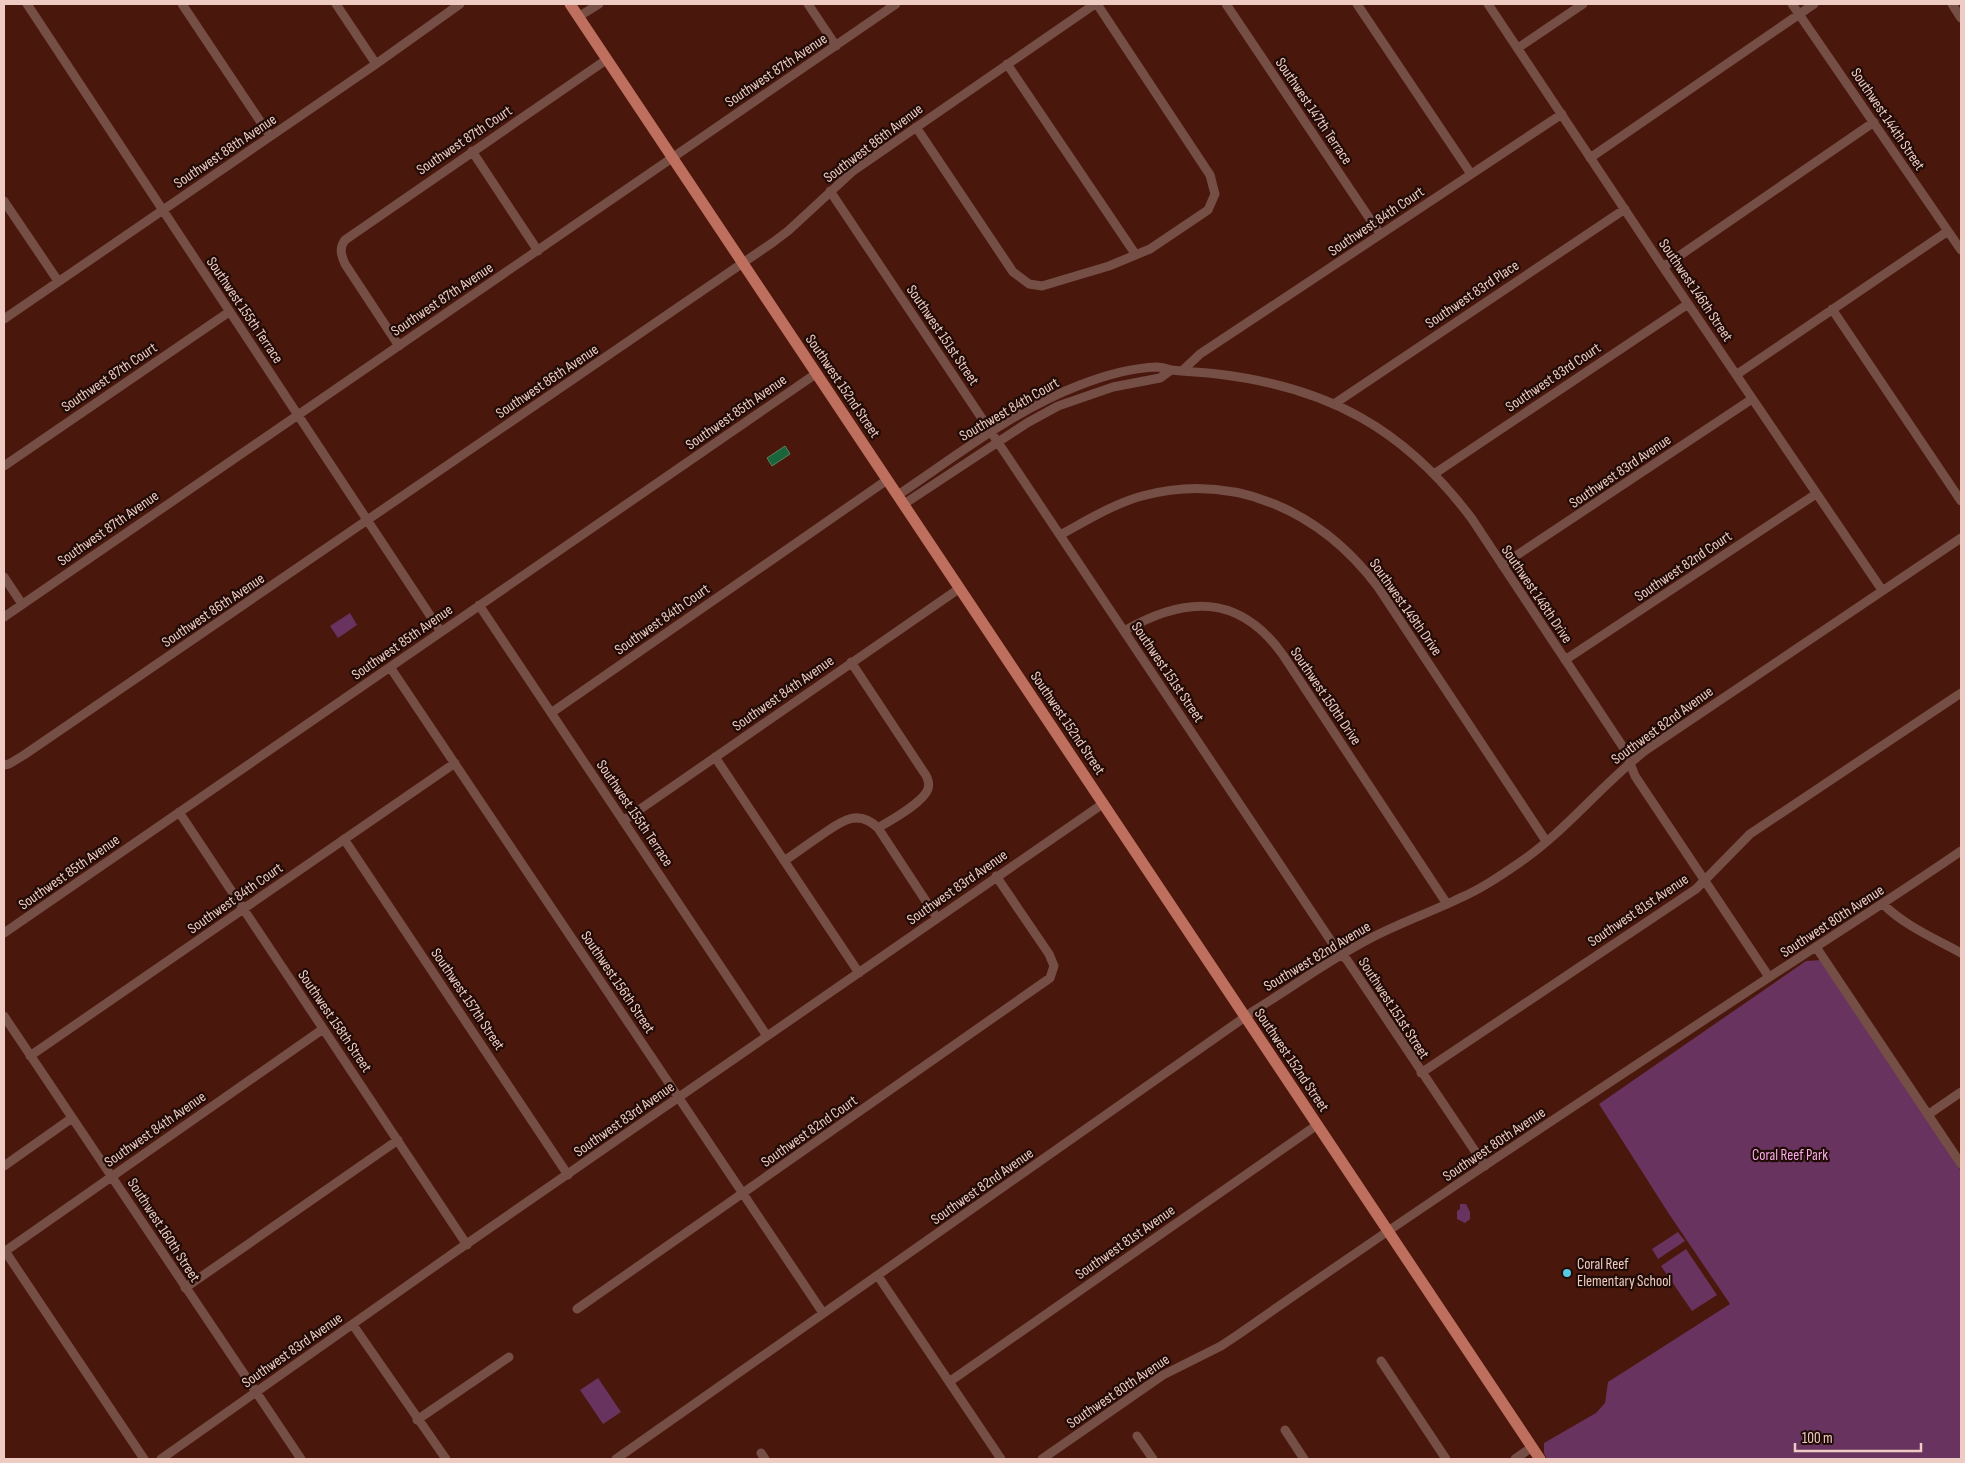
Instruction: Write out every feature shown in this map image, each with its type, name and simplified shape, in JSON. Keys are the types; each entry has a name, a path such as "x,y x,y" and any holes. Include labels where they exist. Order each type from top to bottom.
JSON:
{"main road":[{"name":"Southwest 152nd Street","path":"570,4 1540,1459"}],"street":[{"name":"Southwest 155th Terrace","path":"27,4 163,209 171,226 441,632"},
{"path":"182,4 270,136"},
{"path":"336,4 376,64"},
{"name":"Southwest 88th Avenue","path":"4,319 376,64 460,4"},
{"path":"578,16 599,4"},
{"path":"808,4 836,46"},
{"name":"Southwest 87th Avenue","path":"4,617 896,4"},
{"path":"916,127 1013,272 1023,281 1036,286 1059,282 1136,255 1155,246 1204,214 1212,205 1215,194 1213,181 1205,166 1096,4"},
{"name":"Southwest 86th Avenue","path":"4,765 24,756 743,263 788,231 853,171 1096,4"},
{"name":"Southwest 147th Terrace","path":"1226,4 1380,234"},
{"path":"1357,4 1471,174"},
{"name":"Southwest 146th Street","path":"1488,4 1662,266 1882,590"},
{"path":"1518,48 1583,4"},
{"name":"Southwest 144th Street","path":"1792,4 1961,250"},
{"path":"1590,158 1814,4"},
{"path":"1952,4 1961,18"},
{"name":"Southwest 87th Court","path":"399,346 348,270 342,258 341,247 345,240 606,60"},
{"path":"1007,64 1136,255"},
{"name":"Southwest 84th Court","path":"1183,370 1200,354 1562,114"},
{"path":"1662,266 1874,122"},
{"path":"472,151 538,251"},
{"name":"Southwest 151st Street","path":"830,192 1333,944 1342,954 1485,1166"},
{"path":"4,201 58,281"},
{"name":"Southwest 83rd Place","path":"1334,404 1625,209"},
{"path":"1736,375 1948,231"},
{"name":"Southwest 83rd Court","path":"1434,474 1688,304"},
{"path":"1832,309 1961,501"},
{"name":"Southwest 87th Court","path":"4,466 229,312"},
{"name":"Southwest 84th Court","path":"901,500 991,433 1034,407 1082,384 1116,374 1159,367 1171,370"},
{"name":"Southwest 84th Court","path":"901,500 1058,406 1112,387 1160,378 1171,370"},
{"name":"Southwest 148th Drive","path":"1171,370 1236,376 1278,384 1334,404 1388,434 1411,452 1434,474 1463,508 1502,565 1625,750 1635,776 1769,977"},
{"name":"Southwest 85th Avenue","path":"4,933 817,373"},
{"name":"Southwest 83rd Avenue","path":"1502,565 1752,399"},
{"name":"Southwest 84th Court","path":"551,713 887,480"},
{"name":"Southwest 149th Drive","path":"1060,536 1124,503 1142,496 1179,490 1222,491 1261,499 1279,505 1312,523 1343,546 1378,587 1546,842"},
{"name":"Southwest 82nd Court","path":"1565,660 1816,494"},
{"name":"Southwest 82nd Avenue","path":"616,1459 1246,1017 1342,954 1384,931 1447,904 1490,882 1521,862 1546,842 1630,763 1697,715 1961,538"},
{"path":"4,577 22,604"},
{"name":"Southwest 84th Avenue","path":"623,821 960,588"},
{"name":"Southwest 155th Terrace","path":"479,605 768,1036"},
{"name":"Southwest 150th Drive","path":"1124,631 1159,613 1188,606 1207,606 1224,609 1258,625 1283,655 1447,904"},
{"path":"851,662 923,770 928,786 926,794 918,802 878,828"},
{"name":"Southwest 156th Street","path":"390,666 823,1313"},
{"name":"Southwest 81st Avenue","path":"1421,1073 1696,889 1750,834 1961,693"},
{"path":"715,757 859,973"},
{"name":"Southwest 84th Court","path":"30,1056 455,763"},
{"name":"Southwest 83rd Avenue","path":"162,1459 996,876 1104,803"},
{"name":"Southwest 158th Street","path":"179,812 467,1245"},
{"path":"784,861 846,820 861,818 871,822 878,828 937,918"},
{"name":"Southwest 157th Street","path":"344,839 568,1175"},
{"name":"Southwest 80th Avenue","path":"1042,1459 1163,1375 1227,1342 1371,1242 1961,851"},
{"name":"Southwest 82nd Court","path":"577,1309 1050,978 1053,971 1050,954 996,876"},
{"path":"1883,904 1915,929 1961,953"},
{"path":"1816,947 1961,1164"},
{"name":"Southwest 160th Street","path":"4,1016 301,1459"},
{"name":"Southwest 84th Avenue","path":"4,1252 324,1029"},
{"path":"1929,1114 1961,1092"},
{"path":"4,1166 72,1118"},
{"name":"Southwest 81st Avenue","path":"949,1382 1317,1125"},
{"path":"185,1288 398,1140"},
{"path":"4,1252 144,1459"},
{"path":"878,1276 1000,1459"},
{"path":"353,1325 446,1459"},
{"path":"418,1420 509,1357"},
{"path":"1381,1362 1446,1459"},
{"path":"1285,1430 1304,1459"},
{"path":"1137,1436 1152,1459"},
{"path":"1515,1459 1532,1447"}],"green space":[{"path":"350,613 357,625 338,638 330,626"},
{"name":"Coral Reef Park","path":"1821,960 1961,1171 1961,1459 1547,1459 1544,1453 1544,1443 1596,1413 1605,1403 1608,1382 1730,1304 1669,1214 1599,1104 1806,961"},
{"path":"1460,1204 1466,1204 1470,1212 1470,1219 1465,1223 1457,1219 1457,1211 1460,1209"},
{"path":"1678,1232 1685,1241 1658,1259 1652,1249"},
{"path":"1686,1249 1717,1295 1692,1311 1661,1266"},
{"path":"598,1378 621,1412 603,1424 580,1390"}],"shaded area":[{"path":"785,446 790,454 772,466 767,458"}],"place":[{"name":"Coral Reef Elementary School","path":"1567,1273"}]}
